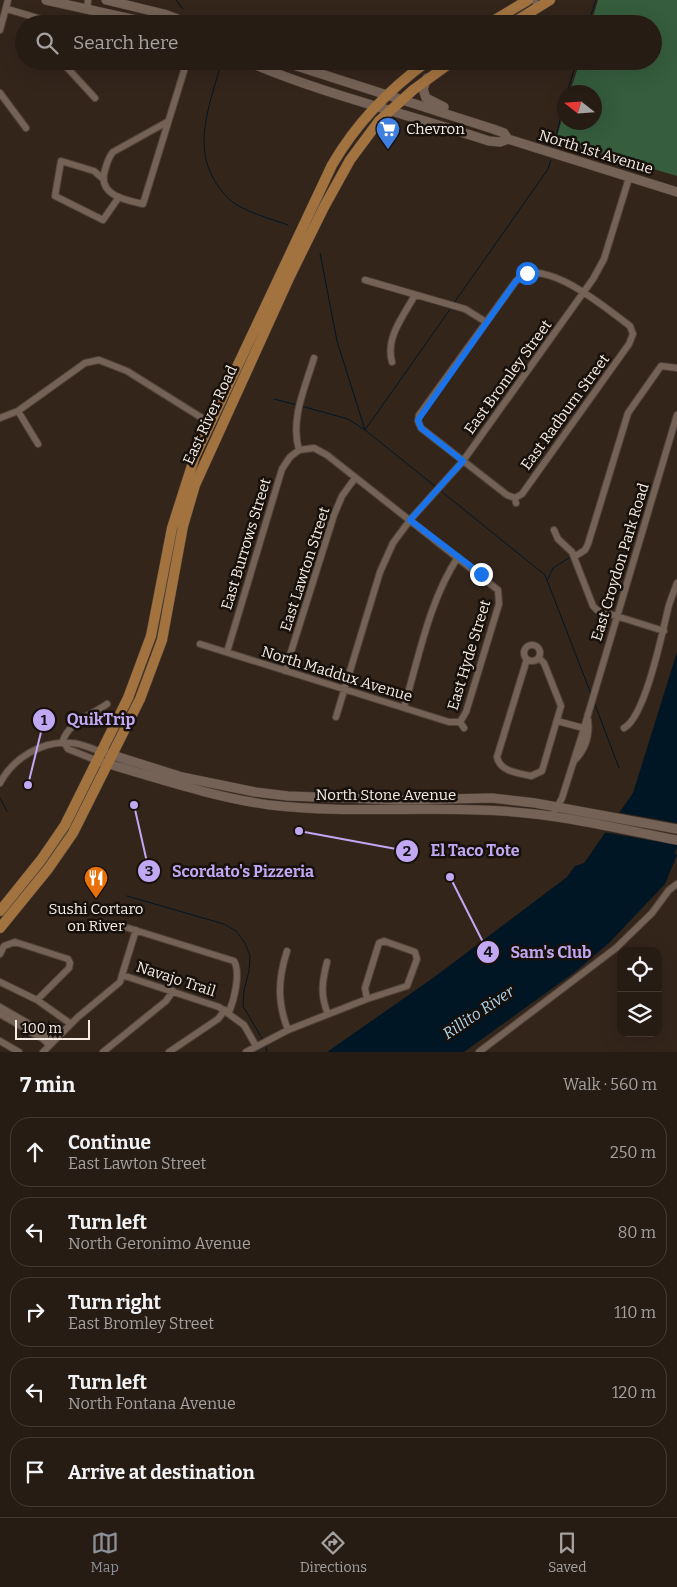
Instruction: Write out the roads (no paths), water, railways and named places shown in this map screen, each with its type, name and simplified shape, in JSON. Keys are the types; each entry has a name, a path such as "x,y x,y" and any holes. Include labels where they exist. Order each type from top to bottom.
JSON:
{"main road":[{"path":"46,0 87,4 124,15"},
{"path":"106,0 167,15"},
{"path":"503,15 528,0"},
{"path":"522,15 536,4 550,0"},
{"name":"North 1st Avenue","path":"267,70 389,111 489,140 500,142 508,139 677,192"},
{"name":"North 1st Avenue","path":"308,70 470,121 504,133 508,139"},
{"name":"East River Road","path":"0,911 41,860 65,825 123,709 144,659 158,609 172,528 186,479 210,423 332,165 344,145 374,106 417,70"},
{"name":"East River Road","path":"0,928 48,869 76,826 111,760 144,690 162,640 180,544 192,495 210,450 322,212 354,154 372,129 400,100 439,70"},
{"path":"427,78 423,89 429,102 458,112 470,121"},
{"path":"192,495 192,478 212,430 210,423"},
{"path":"180,544 176,536 186,479"},
{"name":"North Stone Avenue","path":"100,756 188,788 268,804 315,809 479,809 552,817 677,840"},
{"name":"North Stone Avenue","path":"111,760 255,792 288,796 401,800 492,798 677,829"}],"street":[{"path":"0,30 8,0"},
{"path":"7,9 27,15"},
{"path":"70,70 96,98"},
{"path":"167,122 113,152 109,157 102,178 104,187 119,197 143,204 184,70"},
{"path":"0,93 26,128"},
{"path":"102,178 94,171 61,161 55,196 96,218 104,220 119,197"},
{"name":"East Bromley Street","path":"336,717 380,572 393,543 410,520 463,461 584,292 604,259 629,178"},
{"path":"463,461 421,428 418,420 419,415 524,270 563,280 584,292"},
{"path":"365,280 465,309 486,322"},
{"name":"East Radburn Street","path":"463,461 507,496 515,500 522,494 629,344 635,332 630,326 584,292"},
{"path":"392,362 389,352 392,340 415,295"},
{"path":"314,358 296,417 295,437 299,450 314,448 458,557 445,578 437,598 404,708"},
{"path":"0,418 18,411 85,363 99,360 127,371 210,423"},
{"path":"574,557 585,550 588,544 628,412 661,366 677,368"},
{"path":"18,411 38,444"},
{"name":"East Croydon Park Road","path":"552,817 558,808 574,762 583,753 588,714 677,415"},
{"name":"East Burrows Street","path":"227,652 282,469 290,457 299,450"},
{"name":"East Lawton Street","path":"285,671 334,515 342,496 355,478"},
{"path":"554,530 558,538 572,552 593,606 597,610 664,631"},
{"name":"East Hyde Street","path":"458,557 495,586 500,594 499,604 462,725"},
{"path":"624,728 630,725 638,709 664,631 668,608 677,583"},
{"name":"North Maddux Avenue","path":"200,644 462,725"},
{"path":"532,645 539,649 539,658 544,663 561,706 542,771 537,775 531,776 503,768 498,763 497,757 527,659 524,651 532,645"},
{"path":"527,659 533,661 539,658"},
{"path":"63,744 65,732 71,726 107,704"},
{"path":"557,721 587,729"},
{"path":"63,744 68,749 100,756"},
{"path":"0,783 24,755 48,746 63,744"},
{"path":"479,1052 611,952 635,931 669,890 677,884"},
{"path":"125,927 234,961 237,970 232,1004 218,1019 169,1052"},
{"path":"122,975 136,930"},
{"path":"246,1052 288,1030 367,999 404,988 410,981 417,959 415,952 384,941 377,946 365,988 367,999"},
{"path":"0,954 4,946 15,942 64,957 69,961 69,968 37,1000"},
{"path":"287,951 279,984 280,1008 288,1030"},
{"path":"327,962 322,981 322,996 328,1014"},
{"name":"Navajo Trail","path":"43,1052 71,1024 120,982 122,975 227,1011 244,1025 257,1045"},
{"path":"0,982 37,1000 71,1024"},
{"path":"103,1052 166,1001 173,991"},
{"path":"0,1007 43,1032 51,1043"},
{"path":"0,1014 51,1043"},
{"path":"0,1041 19,1052"}],"water":[{"name":"Rillito River","path":"677,652 677,848 675,853 677,855 665,884 609,943 575,972 464,1052 327,1052 433,978 567,877 575,866 584,863 633,793"}],"waterway":[{"path":"176,0 183,9"},
{"path":"591,15 596,0"},
{"path":"219,70 206,119 204,135 208,168 216,183 234,203 249,211 288,225"},
{"path":"569,85 574,70"},
{"path":"554,146 558,130"},
{"path":"454,303 548,169 551,160"},
{"path":"320,253 337,341 365,430 436,487"},
{"path":"301,406 348,419 365,430 451,308"},
{"path":"274,399 297,405"},
{"path":"441,491 545,575 591,694"},
{"path":"548,579 553,568 569,558"},
{"path":"594,702 619,768"},
{"path":"0,798 7,811"},
{"path":"127,896 224,924 236,931 245,943 250,956 243,1006 263,1040"},
{"path":"265,1044 267,1052"}],"place":[{"name":"Chevron","path":"388,150"},
{"name":"QuikTrip","path":"28,785"},
{"name":"Scordato's Pizzeria","path":"134,805"},
{"name":"El Taco Tote","path":"299,831"},
{"name":"Sam's Club","path":"450,877"},
{"name":"Sushi Cortaro on River","path":"96,899"}]}
